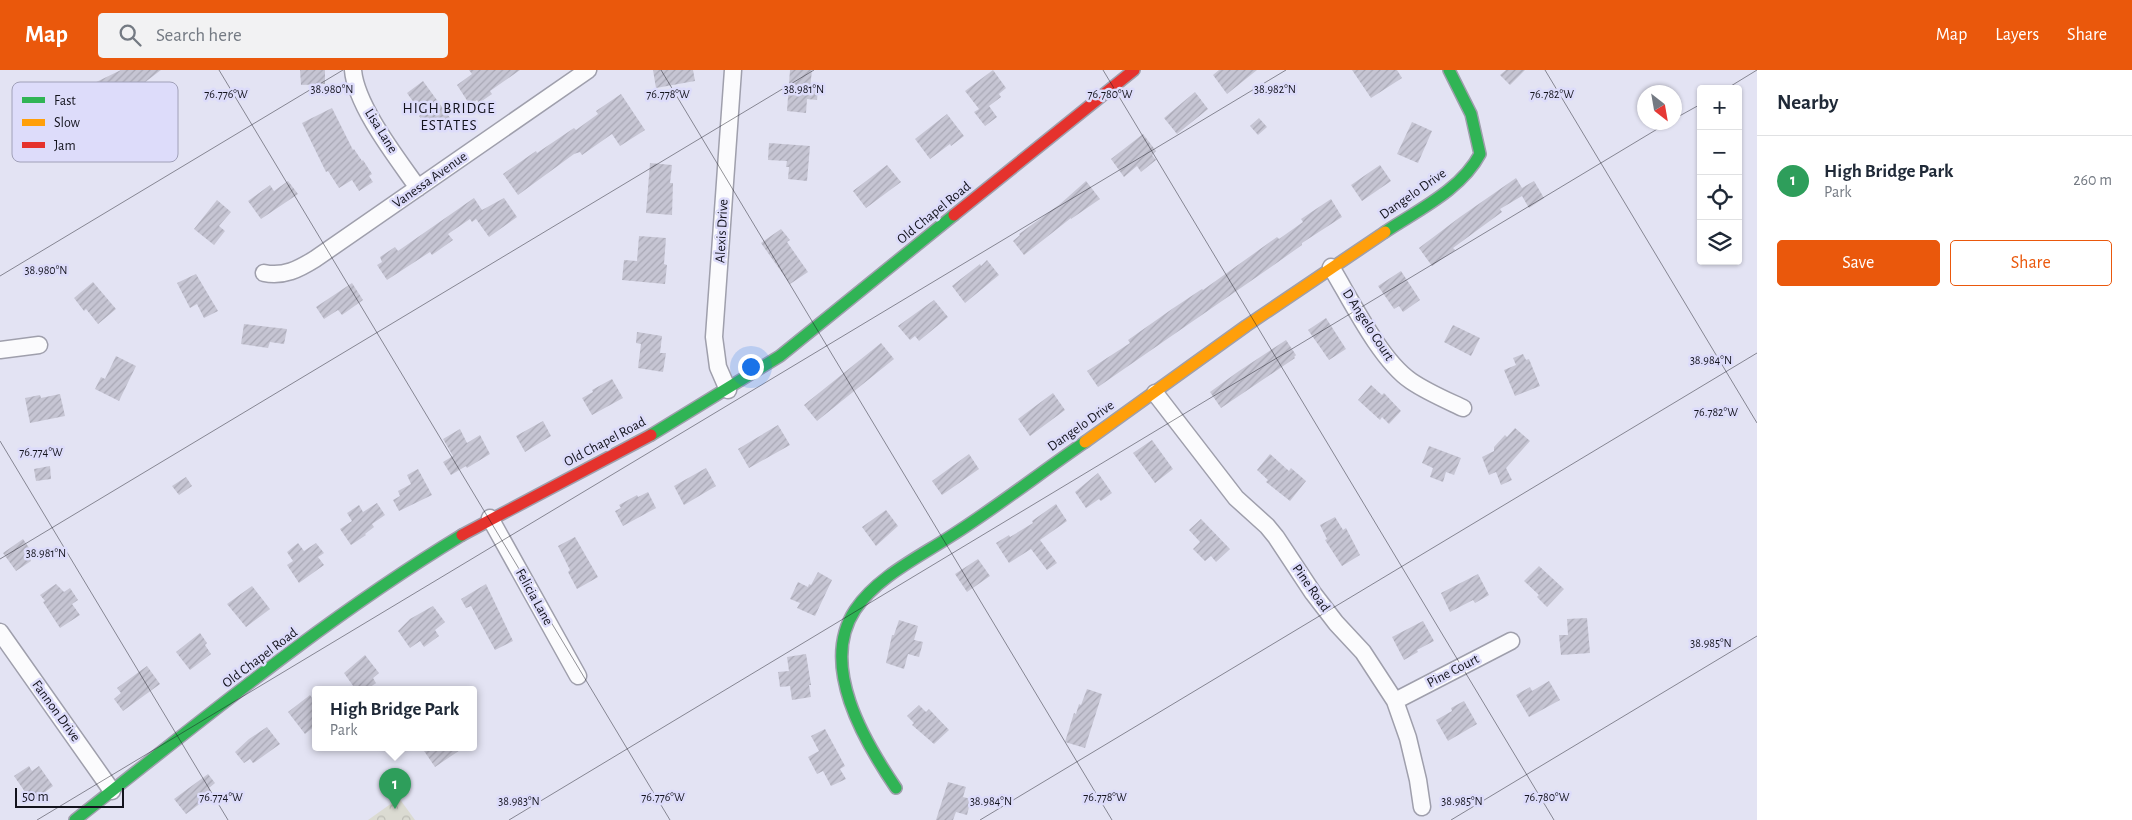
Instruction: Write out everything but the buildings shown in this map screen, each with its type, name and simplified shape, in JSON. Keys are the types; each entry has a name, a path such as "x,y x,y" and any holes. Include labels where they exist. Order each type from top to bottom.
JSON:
{"street":[{"name":"Lisa Lane","path":"352,70 356,85 372,118 418,188"},
{"name":"Vanessa Avenue","path":"264,273 279,274 305,266 588,70"},
{"name":"Alexis Drive","path":"728,390 718,367 714,337 733,70"},
{"name":"Old Chapel Road","path":"75,820 345,612 444,545 490,518 593,466 728,390 780,356 1134,70"},
{"name":"Dangelo Drive","path":"896,788 882,768 854,712 845,678 842,647 845,634 854,612 864,599 890,577 1155,393 1177,375 1331,267 1444,193 1472,169 1480,154 1477,134 1471,114 1449,70"},
{"name":"D Angelo Court","path":"1331,267 1378,343 1395,366 1410,381 1463,408"},
{"path":"0,350 39,345"},
{"name":"Pine Road","path":"1155,393 1236,498 1267,526 1276,537 1317,599 1336,623 1364,652 1395,701 1408,738 1422,807"},
{"name":"Felicia Lane","path":"490,518 578,676"},
{"name":"Fannon Drive","path":"0,632 112,791"},
{"name":"Pine Court","path":"1395,701 1511,640"}],"green space":[{"path":"399,798 415,820 368,820"}],"traffic: fast":[{"path":"1385,232 1450,189 1472,167 1480,154 1471,114 1449,70"},
{"path":"651,435 780,356 954,215"},
{"path":"896,788 859,726 844,678 842,654 845,632 855,610 864,598 887,578 985,513 1085,442"},
{"path":"75,820 264,671 361,601 462,535"}],"traffic: slow":[{"path":"1085,442 1246,326 1385,232"}],"traffic: jam":[{"path":"954,215 1134,70"},
{"path":"462,535 651,435"}],"place":[{"name":"High Bridge Park","path":"395,809"}],"district":[{"name":"HIGH BRIDGE ESTATES","path":"449,116"}]}
